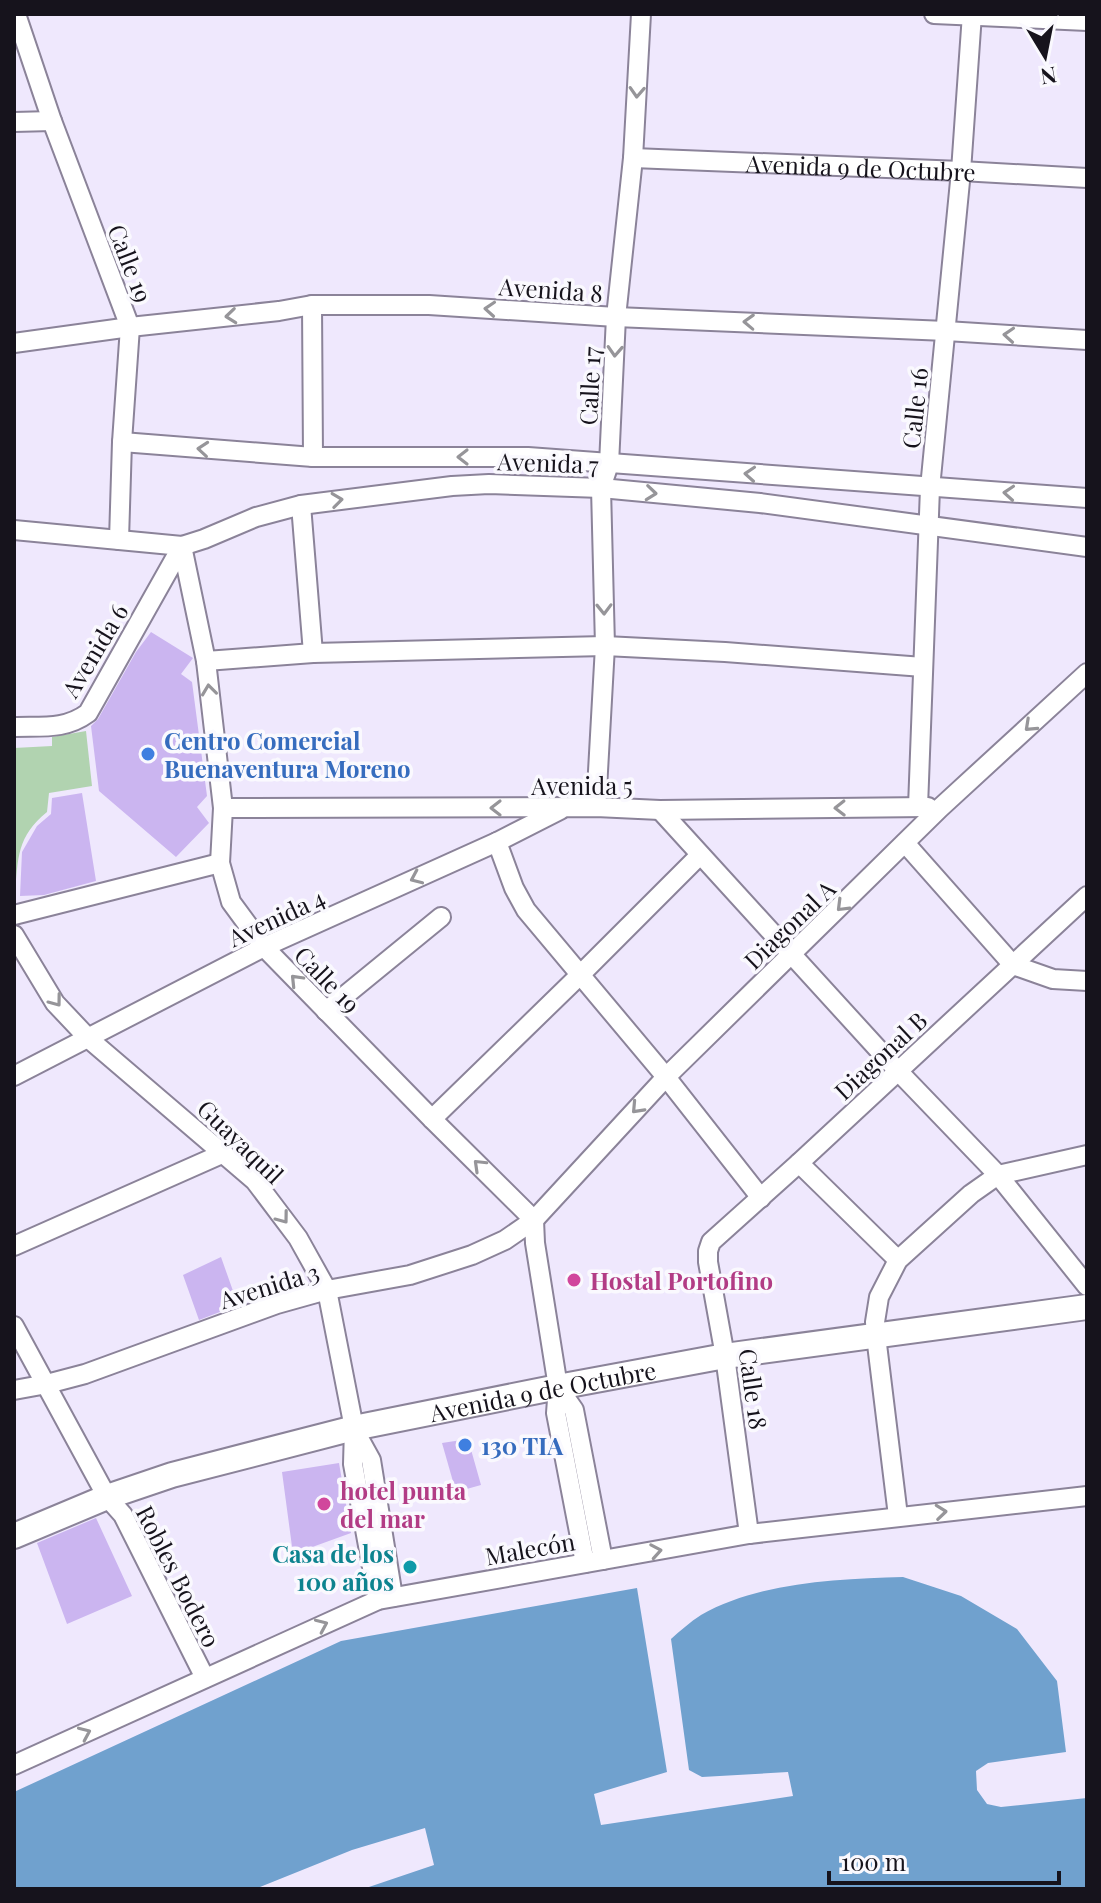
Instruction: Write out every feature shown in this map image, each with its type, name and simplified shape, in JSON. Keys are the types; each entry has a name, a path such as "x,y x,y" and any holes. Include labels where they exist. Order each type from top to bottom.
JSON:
{"main road":[{"name":"Avenida 9 de Octubre","path":"14,1536 107,1497 172,1475 557,1380 1087,1307"}],"street":[{"name":"Calle 19","path":"16,14 52,121 130,327 119,540"},
{"name":"Calle 17","path":"596,807 605,646 601,488 609,464 616,317 633,158 641,14"},
{"path":"934,14 1087,21"},
{"name":"Calle 16","path":"918,807 930,488 961,171 972,15"},
{"path":"14,122 52,121"},
{"name":"Avenida 9 de Octubre","path":"633,158 1087,178"},
{"path":"312,305 313,457"},
{"name":"Avenida 8","path":"14,343 312,305 429,305 1087,340"},
{"name":"Avenida 7","path":"122,442 313,457 528,457 1087,498"},
{"name":"Avenida 7","path":"14,530 182,546 256,517 301,505 477,485 601,488 760,503 1087,547"},
{"path":"301,505 313,653"},
{"name":"Calle 19","path":"182,546 206,661 223,808 220,863 231,902 264,947 534,1220"},
{"name":"Avenida 6","path":"14,727 60,726 76,722 88,713 182,546"},
{"path":"206,661 313,653 605,646 923,667"},
{"name":"Diagonal A","path":"534,1220 666,1077 940,808 1087,673"},
{"name":"Avenida 5","path":"223,808 940,808"},
{"name":"Avenida 4","path":"14,1076 264,947 497,842 562,808"},
{"path":"660,810 898,1071 998,1175 1087,1286"},
{"path":"497,842 514,888 526,910 666,1077 761,1198"},
{"path":"905,843 1013,965 1053,979 1087,981"},
{"path":"432,1119 700,855"},
{"path":"14,915 220,863"},
{"name":"Diagonal B","path":"708,1251 711,1242 1087,896"},
{"path":"326,1011 441,917"},
{"name":"Guayaquil","path":"14,935 55,1003 89,1039 255,1181 298,1238 327,1290 354,1428 353,1464 385,1598"},
{"path":"14,1246 224,1153"},
{"path":"898,1516 875,1322 879,1297 898,1260 971,1194 998,1175 1087,1155"},
{"path":"799,1163 898,1260"},
{"path":"534,1220 557,1380 574,1410 594,1562"},
{"name":"Avenida 3","path":"14,1390 85,1374 277,1304 327,1290 410,1275 472,1255 505,1240 534,1220"},
{"name":"Calle 18","path":"708,1251 749,1534"},
{"name":"Robles Bodero","path":"14,1326 107,1497 123,1515 199,1681"},
{"name":"Malecón","path":"14,1765 385,1598 749,1534 1087,1496"}],"green space":[{"path":"86,731 92,786 49,793 47,812 24,839 15,894 14,748 52,746 52,737"}],"water":[{"path":"903,1577 961,1596 1017,1629 1057,1681 1066,1752 988,1763 976,1771 977,1790 987,1804 1001,1807 1087,1798 1087,1889 363,1889 434,1865 425,1828 352,1850 255,1889 14,1889 14,1792 341,1641 637,1588 667,1772 594,1794 601,1825 793,1796 788,1772 702,1777 689,1770 671,1639 701,1615 748,1595 799,1584"}],"building":[{"name":"Centro Comercial Buenaventura Moreno","path":"151,632 193,658 181,674 192,682 207,796 197,807 209,823 176,857 99,791 91,726"},
{"path":"82,793 96,881 44,895 20,896 22,852 37,826 51,814 52,798"},
{"path":"221,1257 238,1305 199,1320 183,1275"},
{"path":"468,1439 481,1485 456,1492 442,1443"},
{"path":"339,1463 351,1533 293,1554 282,1472"},
{"path":"96,1518 132,1596 67,1624 37,1543"}],"place":[{"name":"Centro Comercial Buenaventura Moreno","path":"148,754"},
{"name":"Hostal Portofino","path":"574,1280"},
{"name":"130 TIA","path":"465,1445"},
{"name":"hotel punta del mar","path":"324,1504"},
{"name":"Casa de los 100 años","path":"410,1567"}]}
